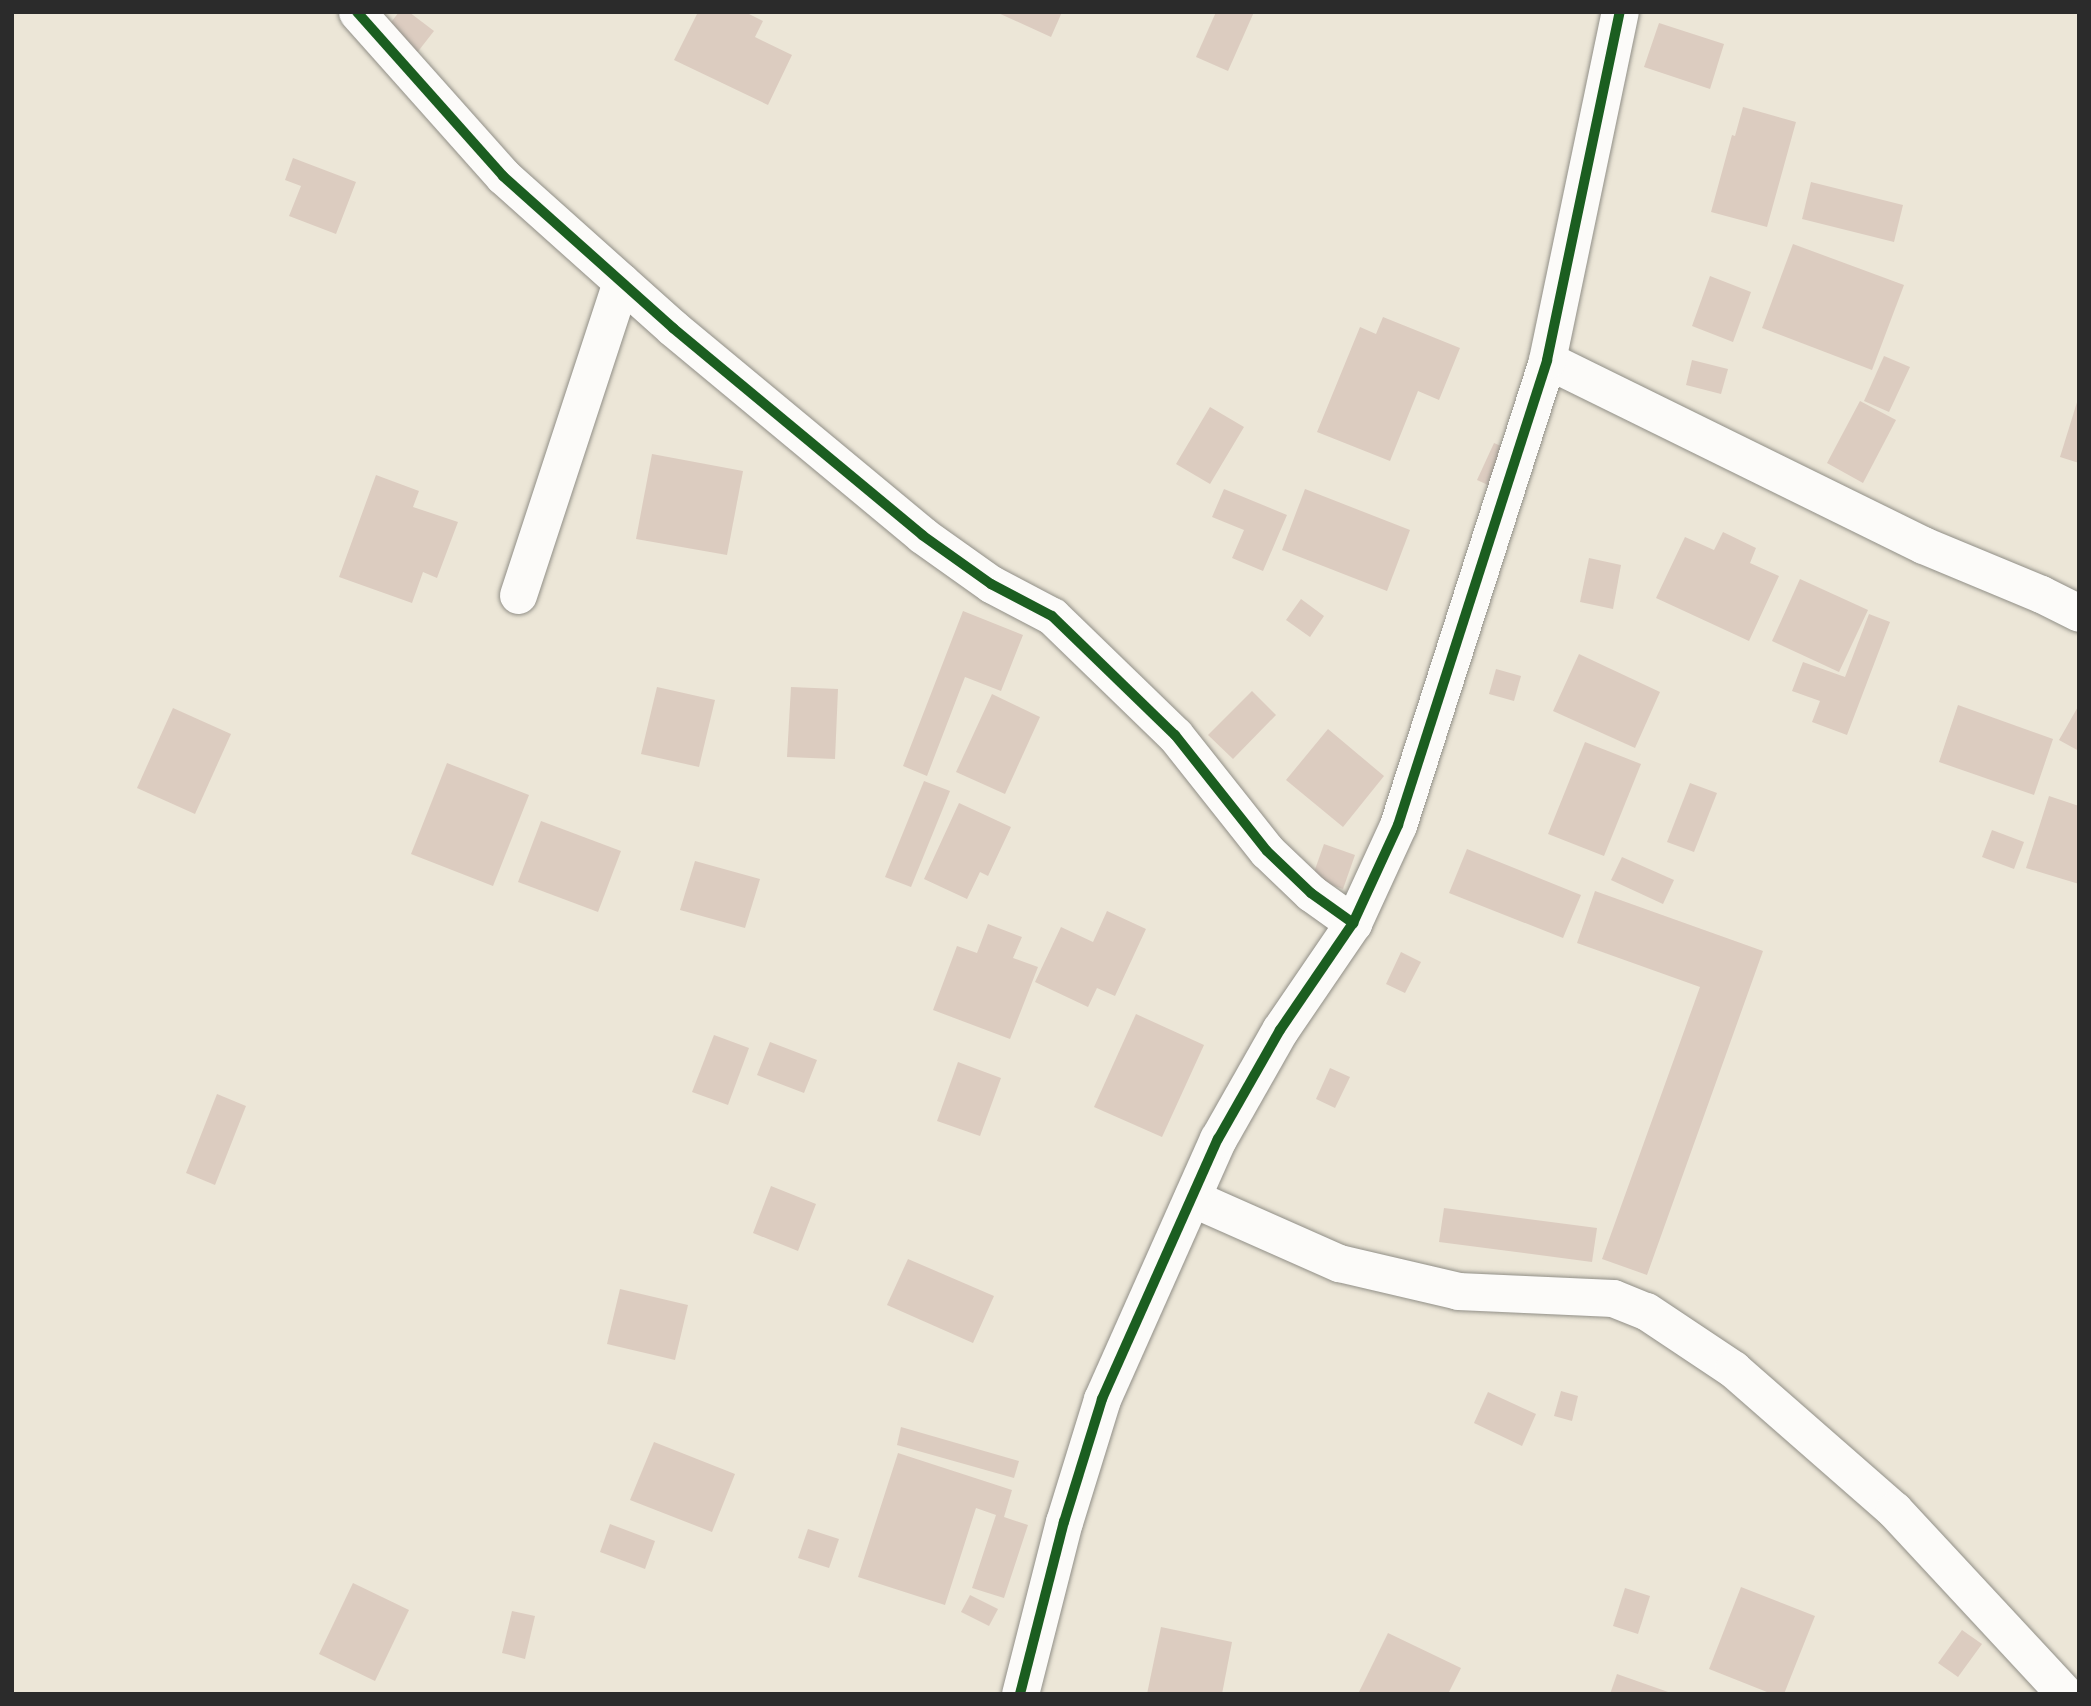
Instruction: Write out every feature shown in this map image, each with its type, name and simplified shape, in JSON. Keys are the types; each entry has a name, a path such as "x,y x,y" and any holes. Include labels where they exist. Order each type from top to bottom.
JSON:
{"street":[{"path":"357,12 503,176 621,282 922,535 991,584 1052,616 1175,735 1267,851 1311,893 1353,923"},
{"path":"1020,1694 1064,1521 1102,1399 1218,1139 1280,1030 1353,923 1398,825 1547,360 1620,12"},
{"path":"518,595 621,282"},
{"path":"1547,360 1923,545 2041,594 2079,613"},
{"path":"1311,893 1322,969"},
{"path":"1192,1198 1339,1263 1458,1291 1613,1298 1646,1311 1733,1369 1894,1510 2065,1694"}],"building":[{"path":"399,12 409,12 434,31 416,54 385,30"},
{"path":"698,12 745,12 763,21 755,37 792,55 768,105 674,60"},
{"path":"996,12 1062,12 1051,37"},
{"path":"1216,12 1254,12 1228,71 1196,57"},
{"path":"1659,23 1724,44 1710,89 1644,67"},
{"path":"1743,107 1796,122 1767,227 1711,212 1732,135 1735,136"},
{"path":"293,158 356,182 336,234 289,216 301,186 285,180"},
{"path":"1811,182 1903,205 1894,242 1802,219"},
{"path":"1793,244 1904,285 1872,370 1762,328"},
{"path":"1710,276 1751,292 1733,342 1692,326"},
{"path":"1383,317 1460,348 1439,400 1418,391 1390,461 1317,432 1360,327 1376,334"},
{"path":"1884,356 1910,367 1889,412 1864,401"},
{"path":"1692,360 1728,369 1721,394 1686,385"},
{"path":"2079,399 2079,463 2060,457"},
{"path":"1860,401 1896,420 1863,483 1827,463"},
{"path":"1210,407 1244,427 1210,484 1176,464"},
{"path":"1494,443 1517,453 1501,491 1477,480"},
{"path":"652,454 743,471 727,555 636,539"},
{"path":"376,475 419,491 413,507 458,522 437,578 423,572 412,603 339,577"},
{"path":"1224,489 1287,515 1263,571 1232,558 1244,530 1212,517"},
{"path":"1305,489 1410,530 1387,591 1282,550"},
{"path":"1723,532 1756,548 1750,563 1779,576 1749,641 1656,598 1685,537 1714,550"},
{"path":"1589,558 1621,565 1613,609 1580,602"},
{"path":"1800,579 1868,610 1839,672 1772,641"},
{"path":"1301,599 1324,616 1310,637 1286,620"},
{"path":"963,611 1023,635 1001,691 965,677 927,776 903,766"},
{"path":"1869,614 1890,622 1847,735 1812,722 1820,701 1792,691 1803,662 1845,677"},
{"path":"1579,654 1660,692 1635,748 1553,711"},
{"path":"1496,669 1521,676 1514,701 1489,694"},
{"path":"657,687 715,700 699,767 641,754"},
{"path":"791,687 838,689 835,759 787,757"},
{"path":"1252,691 1276,715 1233,759 1208,735"},
{"path":"992,694 1040,717 1005,794 956,772"},
{"path":"1958,705 2053,739 2034,795 1939,762"},
{"path":"2079,705 2079,751 2059,740"},
{"path":"173,708 231,734 195,814 137,788"},
{"path":"1328,729 1384,776 1343,827 1286,780"},
{"path":"1585,742 1641,764 1604,856 1548,834"},
{"path":"447,763 529,795 493,886 411,854"},
{"path":"924,781 950,791 911,887 885,877"},
{"path":"1690,783 1717,793 1694,852 1667,842"},
{"path":"2049,796 2079,806 2079,884 2026,868"},
{"path":"959,803 1011,827 988,876 980,872 967,899 924,879"},
{"path":"541,821 621,851 598,912 518,882"},
{"path":"1992,830 2024,842 2014,869 1982,857"},
{"path":"1324,844 1355,855 1343,889 1312,878"},
{"path":"1467,849 1581,895 1563,938 1449,893"},
{"path":"1622,857 1674,880 1663,904 1611,880"},
{"path":"695,861 760,879 745,928 680,910"},
{"path":"1595,891 1763,951 1647,1275 1602,1259 1700,987 1577,943"},
{"path":"1107,911 1146,929 1115,996 1097,988 1088,1007 1035,982 1061,927 1093,942"},
{"path":"988,924 1022,937 1013,958 1038,967 1010,1039 933,1010 957,946 977,953"},
{"path":"1401,952 1421,962 1405,993 1386,984"},
{"path":"1136,1014 1204,1045 1162,1137 1094,1107"},
{"path":"714,1035 749,1048 728,1105 692,1092"},
{"path":"770,1042 817,1060 804,1093 757,1075"},
{"path":"958,1062 1001,1078 980,1136 937,1121"},
{"path":"1330,1068 1350,1077 1335,1108 1316,1099"},
{"path":"217,1094 246,1106 215,1185 186,1173"},
{"path":"771,1186 816,1204 798,1251 753,1233"},
{"path":"1444,1208 1597,1228 1592,1262 1439,1242"},
{"path":"908,1259 994,1296 973,1343 887,1305"},
{"path":"620,1289 688,1305 675,1360 607,1344"},
{"path":"1561,1391 1578,1396 1572,1421 1554,1416"},
{"path":"1488,1392 1536,1414 1522,1446 1474,1423"},
{"path":"901,1427 1019,1461 1014,1478 897,1445"},
{"path":"654,1442 735,1474 712,1532 630,1500"},
{"path":"898,1453 1012,1490 1004,1517 1028,1525 1004,1598 972,1588 996,1515 976,1508 945,1605 858,1577"},
{"path":"610,1524 655,1541 645,1569 600,1552"},
{"path":"808,1529 839,1539 829,1568 798,1558"},
{"path":"353,1583 409,1610 375,1681 319,1654"},
{"path":"1741,1587 1815,1616 1784,1694 1772,1694 1709,1669"},
{"path":"1625,1588 1650,1596 1638,1634 1613,1626"},
{"path":"970,1595 998,1609 989,1626 961,1612"},
{"path":"512,1611 535,1616 525,1659 502,1653"},
{"path":"1161,1627 1232,1642 1222,1694 1147,1694"},
{"path":"1962,1630 1982,1644 1958,1677 1938,1663"},
{"path":"1388,1633 1461,1668 1448,1694 1358,1694"},
{"path":"1617,1674 1671,1693 1671,1694 1610,1694"}],"cycle path":[{"path":"357,12 503,176 673,328 922,535 991,584 1052,616 1175,735 1267,851 1311,893 1353,923"},
{"path":"1020,1694 1064,1522 1102,1399 1218,1139 1280,1030 1353,923 1398,825 1547,360 1620,12"}]}
